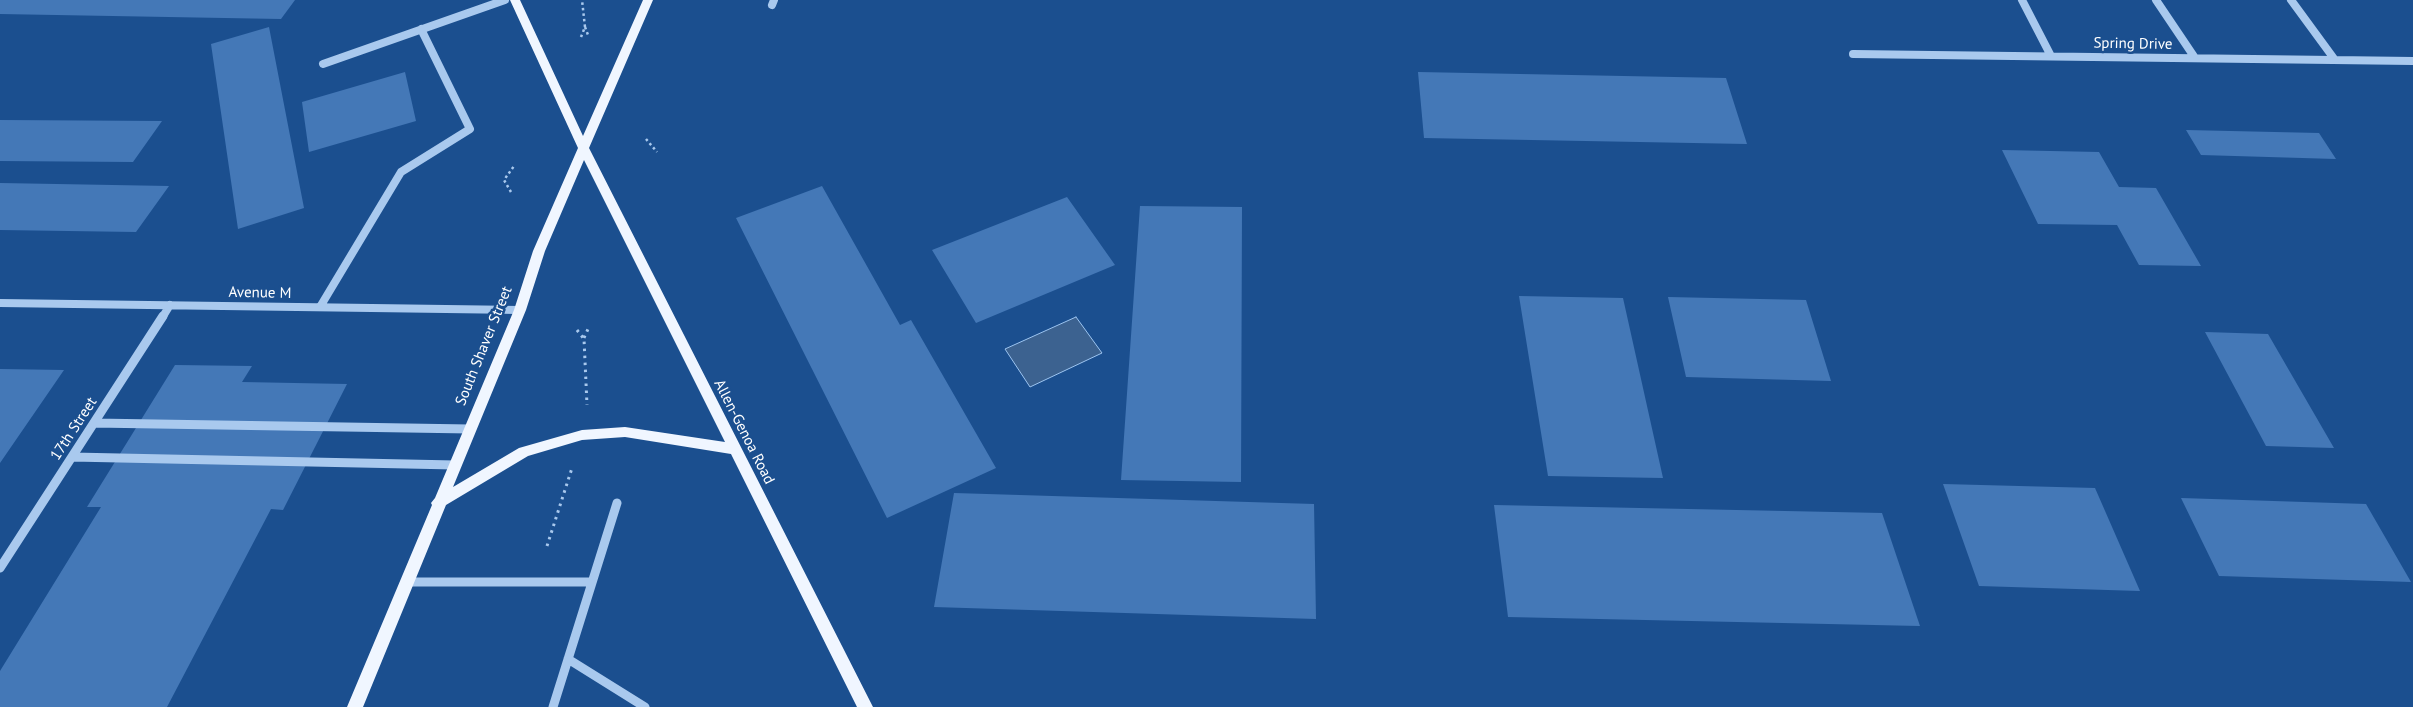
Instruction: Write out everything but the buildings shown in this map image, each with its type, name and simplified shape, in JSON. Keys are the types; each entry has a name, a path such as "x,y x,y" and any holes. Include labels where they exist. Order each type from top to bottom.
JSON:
{"main road":[{"name":"Allen-Genoa Road","path":"515,0 584,149 865,707"},
{"name":"South Shaver Street","path":"356,707 438,503 520,310 539,251 648,0"},
{"path":"438,503 524,452 582,435 625,432 735,449"}],"street":[{"path":"323,64 505,0"},
{"path":"2022,0 2051,56"},
{"path":"2156,0 2195,58"},
{"path":"2291,0 2335,60"},
{"path":"320,307 401,172 470,129 421,29"},
{"name":"Spring Drive","path":"1853,54 2413,61"},
{"name":"Avenue M","path":"0,303 520,310"},
{"name":"17th Street","path":"0,568 170,305"},
{"path":"94,423 470,429"},
{"path":"72,457 455,465"},
{"path":"553,707 617,503"},
{"path":"407,582 592,582"},
{"path":"568,659 645,707"}],"path":[{"path":"582,0 585,27 588,35"},
{"path":"581,37 585,27"},
{"path":"646,139 657,152"},
{"path":"511,192 504,180 514,166"},
{"path":"587,407 584,339 588,329"},
{"path":"578,330 584,339"},
{"path":"547,546 574,462"}],"water":[{"path":"1076,317 1102,353 1030,387 1005,349"}]}
